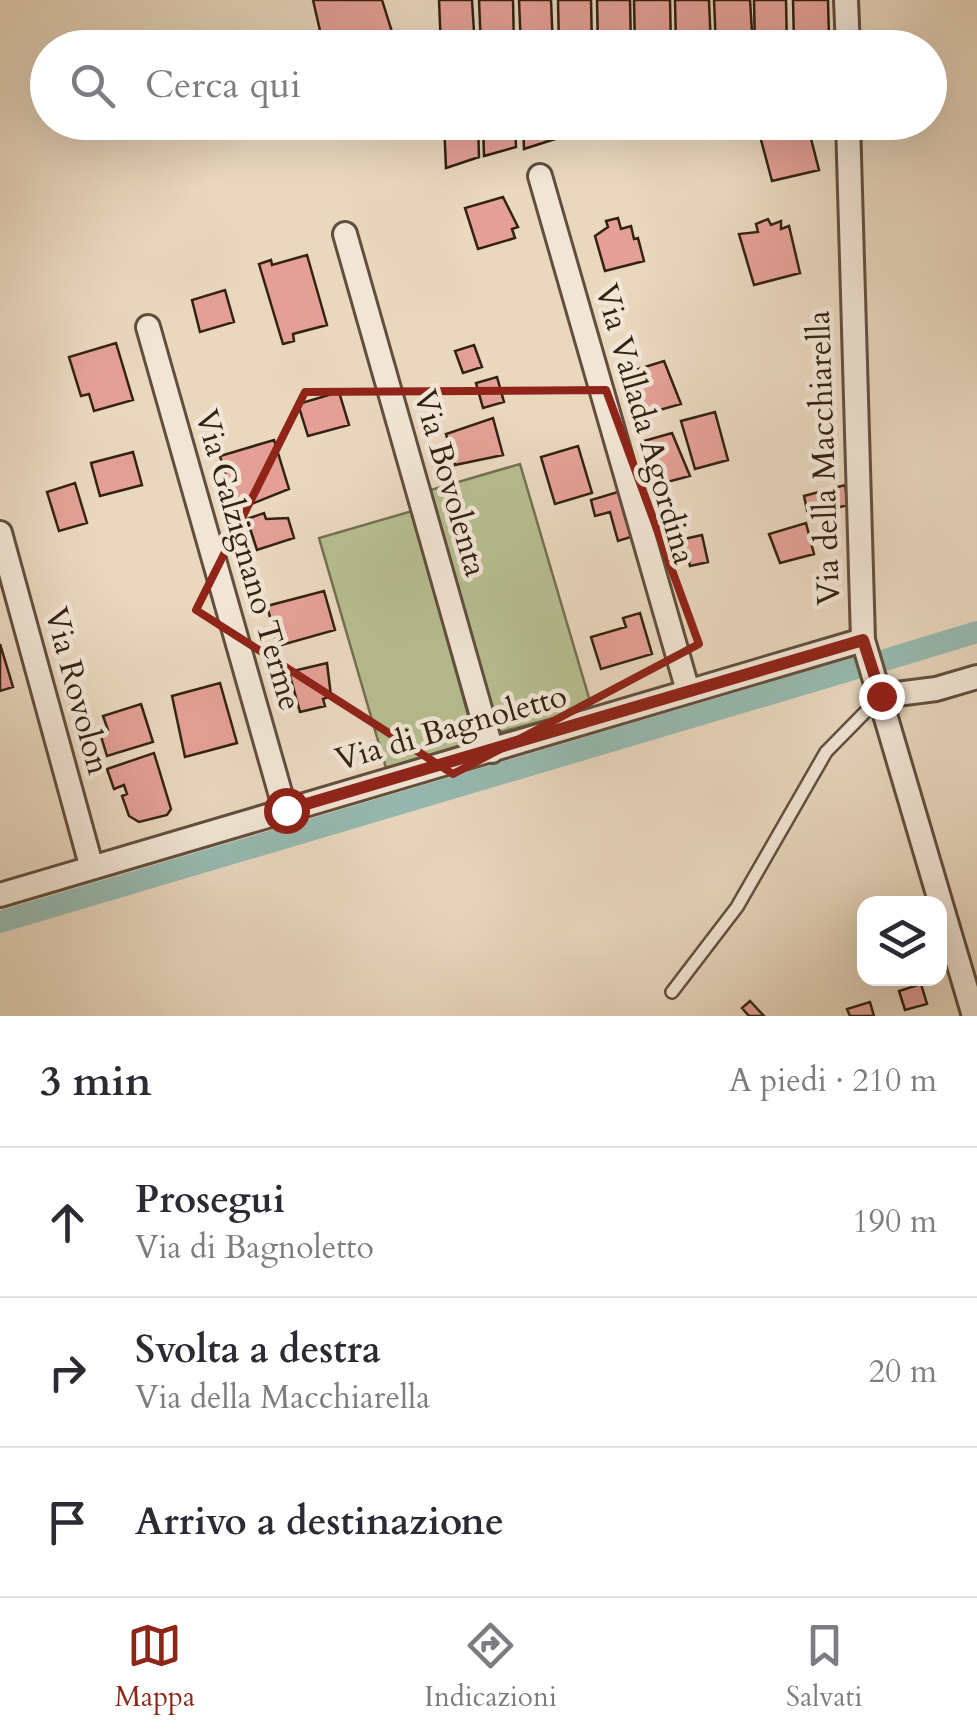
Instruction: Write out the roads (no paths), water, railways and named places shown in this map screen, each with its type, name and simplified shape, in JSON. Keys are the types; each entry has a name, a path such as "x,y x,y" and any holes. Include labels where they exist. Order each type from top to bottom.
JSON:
{"street":[{"path":"846,0 847,30"},
{"name":"Via della Macchiarella","path":"849,140 863,640 974,1016"},
{"name":"Via Vallada Agordina","path":"540,176 688,691"},
{"name":"Via Bovolenta","path":"345,234 492,751"},
{"name":"Via Galzignano Terme","path":"148,327 286,810"},
{"name":"Via Rovolon","path":"0,533 91,866"},
{"name":"Via di Bagnoletto","path":"0,895 863,640"},
{"path":"881,696 936,689 977,677"}],"lane":[{"path":"672,992 737,907 826,752 881,696"}],"waterway":[{"path":"888,659 977,632"},
{"path":"0,922 857,668"}]}
